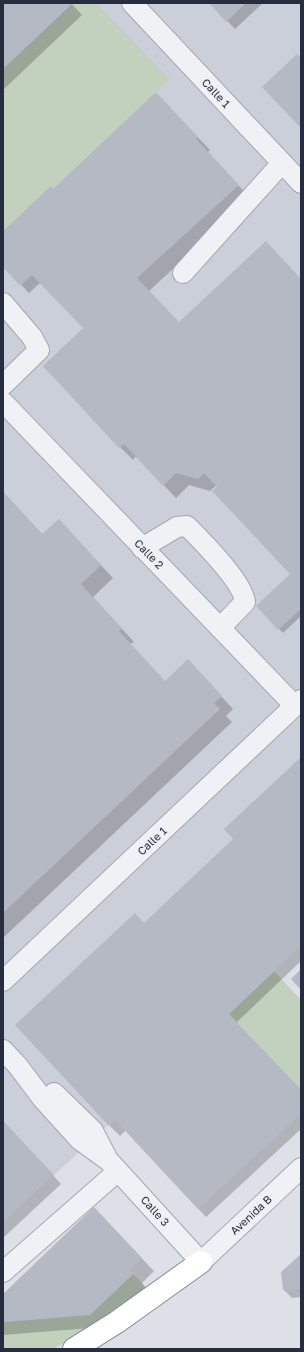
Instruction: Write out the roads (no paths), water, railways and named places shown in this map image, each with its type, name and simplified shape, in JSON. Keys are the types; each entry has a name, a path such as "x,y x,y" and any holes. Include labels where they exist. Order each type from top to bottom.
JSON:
{"highway":[{"path":"74,1349 123,1318 201,1262"}],"street":[{"name":"Calle 1","path":"132,3 301,183"},
{"path":"183,273 282,163"},
{"path":"3,302 32,337 39,350 3,385"},
{"name":"Calle 2","path":"3,402 220,628 298,703"},
{"path":"142,548 177,527 187,526 198,537 235,580 244,595 245,602 220,628"},
{"name":"Calle 1","path":"3,981 298,703"},
{"name":"Calle 3","path":"3,1050 18,1066 54,1092 92,1131 113,1166 201,1262"},
{"path":"3,1272 113,1166"},
{"name":"Avenida B","path":"201,1262 301,1168"}]}
